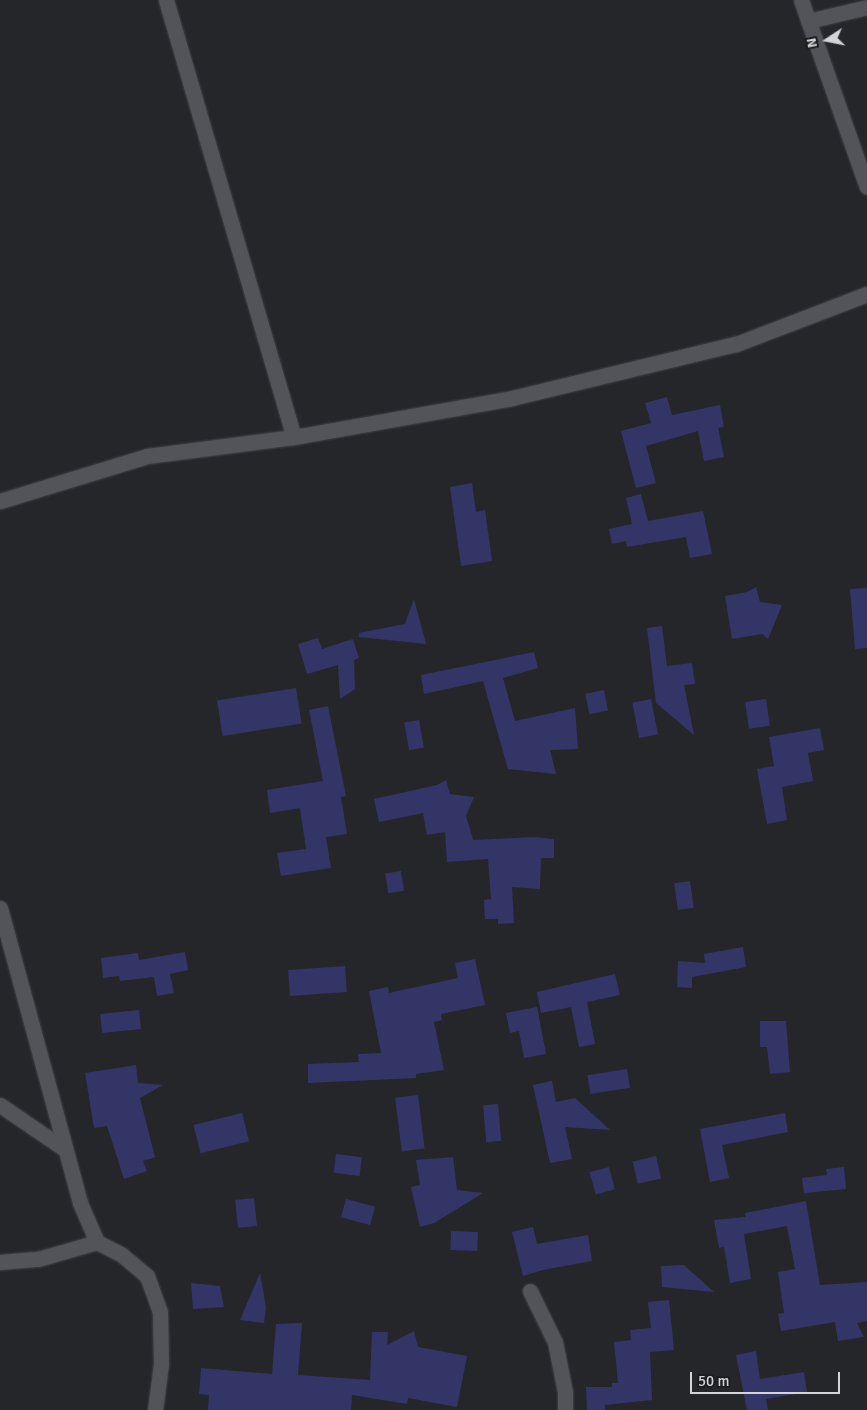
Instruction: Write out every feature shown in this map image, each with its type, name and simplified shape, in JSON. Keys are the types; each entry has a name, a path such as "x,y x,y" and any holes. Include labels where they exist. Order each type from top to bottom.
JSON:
{"street":[{"path":"166,0 294,437"},
{"path":"801,0 867,186"},
{"path":"808,21 867,7"},
{"path":"0,501 147,456 294,437 512,398 736,344 867,294"},
{"path":"0,908 63,1148 80,1203 97,1242 122,1255 146,1276 160,1312 161,1364 155,1410"},
{"path":"0,1105 63,1148"},
{"path":"0,1262 38,1259 97,1242"},
{"path":"530,1291 555,1342 566,1410"}],"building":[{"path":"667,397 672,415 720,405 724,427 718,428 724,457 704,461 698,431 646,446 656,483 636,488 621,431 651,423 645,403"},
{"path":"472,483 476,512 485,510 492,561 461,566 450,487"},
{"path":"641,494 648,521 703,511 712,554 690,558 686,537 627,547 626,541 612,544 609,529 632,524 626,498"},
{"path":"756,587 760,602 782,605 768,639 762,634 732,639 725,596 747,592"},
{"path":"867,588 867,648 855,649 850,589"},
{"path":"414,599 426,644 359,637 359,633 405,624"},
{"path":"662,626 667,666 692,663 695,684 684,685 694,735 656,703 647,628"},
{"path":"318,638 322,649 353,639 359,658 354,660 355,689 340,699 338,665 307,674 298,644"},
{"path":"534,652 538,668 503,678 515,721 575,708 578,749 550,750 556,774 508,769 483,681 424,694 421,675"},
{"path":"296,688 302,724 223,736 217,701"},
{"path":"604,690 608,711 589,714 585,694"},
{"path":"651,699 658,734 639,738 632,703"},
{"path":"766,699 770,726 749,729 745,702"},
{"path":"328,706 346,796 341,797 347,834 326,837 331,868 281,876 277,853 306,849 300,808 270,813 267,790 323,781 309,710"},
{"path":"419,720 424,748 409,750 404,723"},
{"path":"820,728 824,750 808,753 813,781 782,787 787,820 767,824 757,769 774,766 769,737"},
{"path":"446,780 450,794 474,797 466,816 473,840 534,837 554,839 554,858 541,858 540,889 512,887 514,923 498,924 498,919 485,919 484,900 491,899 488,859 447,862 445,832 427,835 423,813 379,822 374,799 437,785"},
{"path":"401,871 404,891 388,893 385,874"},
{"path":"690,881 694,908 678,910 674,883"},
{"path":"743,947 746,967 692,977 692,988 677,987 678,961 705,963 704,954"},
{"path":"185,952 188,970 170,974 174,993 157,996 154,977 120,981 119,976 103,978 101,958 138,953 139,960"},
{"path":"475,959 485,1005 441,1014 442,1020 434,1022 444,1070 416,1074 416,1078 308,1083 308,1064 359,1062 358,1054 381,1053 369,991 388,987 389,993 458,978 455,963"},
{"path":"345,966 347,992 290,996 288,970"},
{"path":"615,974 620,995 587,1002 595,1044 579,1047 571,1007 541,1013 537,992"},
{"path":"537,1007 546,1054 524,1058 519,1031 510,1033 506,1013"},
{"path":"139,1010 141,1029 102,1033 100,1014"},
{"path":"760,1021 786,1021 790,1072 770,1074 767,1047 760,1047"},
{"path":"136,1065 138,1083 163,1085 140,1098 155,1157 143,1161 147,1171 124,1179 107,1126 94,1128 85,1073"},
{"path":"627,1069 630,1088 590,1094 587,1075"},
{"path":"552,1081 556,1102 575,1098 610,1130 565,1127 572,1159 550,1163 533,1085"},
{"path":"418,1095 425,1149 402,1151 395,1098"},
{"path":"498,1104 501,1141 486,1142 483,1105"},
{"path":"242,1113 249,1141 201,1153 193,1125"},
{"path":"785,1113 788,1132 722,1145 729,1178 710,1182 700,1129"},
{"path":"336,1154 362,1157 359,1176 334,1173"},
{"path":"656,1156 661,1178 638,1184 633,1161"},
{"path":"453,1157 457,1190 483,1193 434,1223 420,1227 411,1187 420,1185 416,1160"},
{"path":"609,1167 615,1189 596,1194 590,1172"},
{"path":"844,1167 846,1189 804,1193 802,1178 827,1175 826,1169"},
{"path":"254,1198 257,1226 238,1228 235,1200"},
{"path":"346,1199 375,1207 370,1225 341,1217"},
{"path":"806,1201 820,1285 867,1282 867,1321 857,1323 864,1337 838,1341 835,1322 781,1331 778,1314 784,1313 778,1272 795,1269 787,1226 744,1234 751,1279 730,1283 724,1247 719,1248 714,1220 746,1217 745,1213"},
{"path":"533,1227 537,1244 588,1235 592,1261 543,1270 523,1276 512,1232"},
{"path":"451,1231 478,1232 477,1251 450,1250"},
{"path":"684,1265 714,1292 662,1287 661,1266"},
{"path":"260,1273 266,1307 264,1323 240,1320"},
{"path":"191,1283 220,1286 224,1307 193,1309"},
{"path":"669,1300 674,1350 650,1352 652,1400 605,1405 605,1410 587,1410 586,1387 612,1387 612,1383 618,1383 614,1342 631,1340 630,1330 651,1328 648,1302"},
{"path":"302,1323 298,1375 370,1380 372,1332 388,1332 387,1345 414,1331 418,1347 467,1356 457,1407 408,1398 407,1404 352,1395 351,1410 208,1410 209,1395 199,1394 201,1368 272,1374 276,1324"},
{"path":"756,1351 760,1379 804,1372 807,1392 766,1399 768,1410 747,1410 736,1355"}]}
